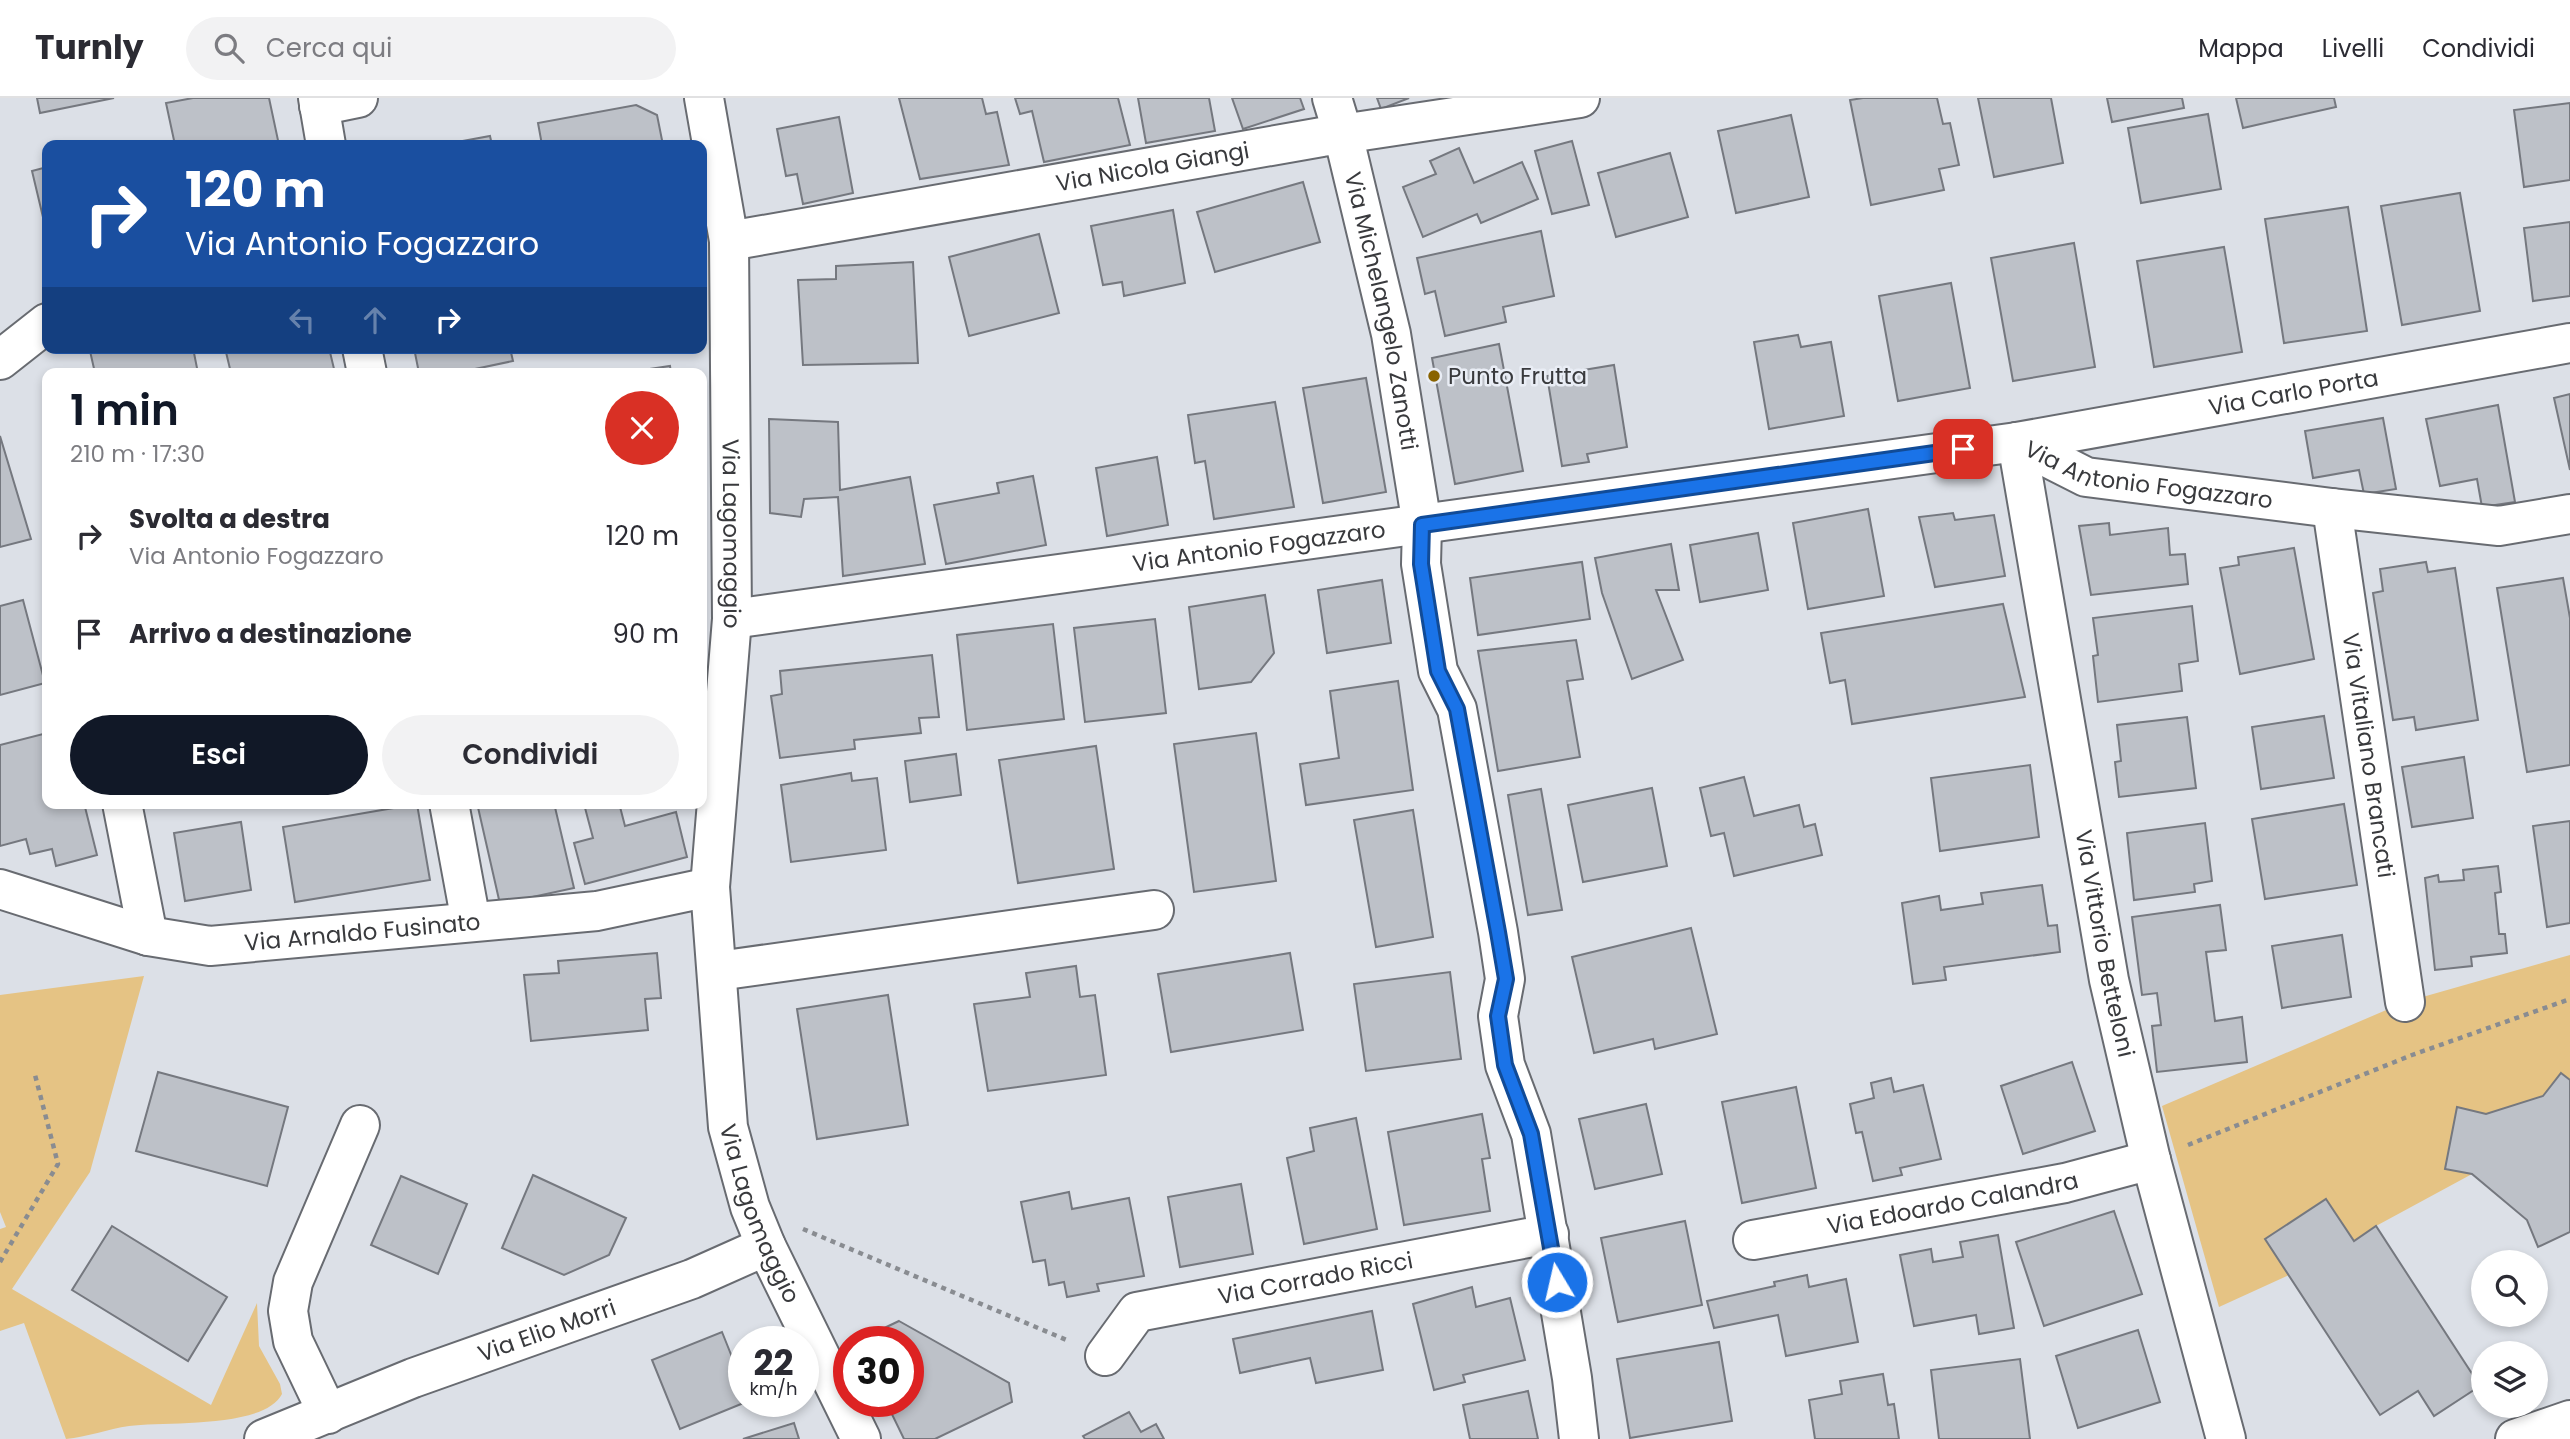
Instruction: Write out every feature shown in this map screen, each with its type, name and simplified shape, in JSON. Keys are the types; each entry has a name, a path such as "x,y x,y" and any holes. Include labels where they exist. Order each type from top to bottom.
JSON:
{"street":[{"path":"325,140 319,102 358,98"},
{"name":"Via Lagomaggio","path":"704,98 729,242 732,619 710,887 728,1127 750,1207 766,1245 862,1439"},
{"name":"Via Michelangelo Zanotti","path":"1332,98 1391,334 1422,525 1421,564 1438,671 1457,709 1506,979 1498,1016 1505,1065 1531,1134 1549,1234 1579,1439"},
{"name":"Via Nicola Giangi","path":"729,242 1343,134 1580,98"},
{"path":"0,360 42,327"},
{"name":"Via Carlo Porta","path":"2017,442 2570,343"},
{"name":"Via Antonio Fogazzaro","path":"732,619 2017,442 2086,477 2499,526 2570,514"},
{"name":"Via Vittorio Betteloni","path":"2017,442 2109,981 2215,1437"},
{"name":"Via Vitaliano Brancati","path":"2332,508 2405,1002"},
{"path":"123,809 148,936"},
{"path":"450,809 471,922"},
{"name":"Via Arnaldo Fusinato","path":"0,889 148,936 210,946 597,911 710,887"},
{"path":"718,971 1154,910"},
{"path":"328,1414 293,1341 288,1311 293,1282 360,1125"},
{"name":"Via Edoardo Calandra","path":"1753,1240 2065,1183 2151,1160"},
{"name":"Via Corrado Ricci","path":"1105,1356 1137,1312 1549,1234"},
{"name":"Via Elio Morri","path":"264,1439 413,1378 692,1279 766,1245"},
{"path":"2515,1439 2570,1420"}],"path":[{"path":"2151,1160 2412,1055 2570,999"},
{"path":"0,1262 58,1164 34,1071"},
{"path":"750,1207 1105,1356"}],"shaded area":[{"path":"2570,955 2570,1080 2561,1073 2543,1096 2486,1114 2457,1107 2445,1168 2472,1174 2376,1226 2354,1241 2325,1199 2265,1239 2289,1275 2219,1307 2162,1106 2405,1002"},
{"path":"144,976 90,1172 12,1289 211,1405 257,1303 259,1346 280,1384 282,1394 272,1405 256,1413 235,1418 129,1426 66,1439 24,1323 0,1331 0,1229 6,1227 0,1212 0,995"}],"building":[{"path":"37,98 114,98 40,113"},
{"path":"193,98 269,98 278,140 174,140 166,103"},
{"path":"899,98 982,98 986,114 997,112 1009,165 920,179"},
{"path":"1015,98 1118,98 1130,145 1044,162 1032,111 1020,114"},
{"path":"1138,98 1209,98 1215,131 1146,143"},
{"path":"1232,98 1300,98 1304,109 1243,129"},
{"path":"1377,98 1409,98 1381,109"},
{"path":"1937,98 1943,124 1950,123 1959,165 1939,169 1944,190 1871,205 1850,100"},
{"path":"1978,98 2051,98 2063,163 1994,177"},
{"path":"2107,98 2182,98 2184,108 2112,122"},
{"path":"2236,98 2334,98 2336,107 2243,128"},
{"path":"2570,103 2570,180 2524,187 2514,110"},
{"path":"636,105 657,115 662,140 541,140 538,123"},
{"path":"2208,114 2221,189 2141,203 2128,128"},
{"path":"1791,115 1809,197 1736,213 1718,131"},
{"path":"839,117 853,193 803,204 797,174 786,176 777,129"},
{"path":"490,136 491,140 468,140"},
{"path":"1572,141 1589,205 1552,214 1535,151"},
{"path":"1459,148 1474,183 1522,162 1538,199 1481,223 1477,214 1423,237 1403,187 1436,174 1430,161"},
{"path":"1670,153 1688,217 1616,237 1598,173"},
{"path":"42,168 42,213 32,171"},
{"path":"1303,182 1320,242 1215,272 1197,212"},
{"path":"2460,193 2480,311 2402,325 2381,206"},
{"path":"2348,207 2367,331 2284,343 2265,219"},
{"path":"1173,210 1185,283 1124,296 1122,282 1103,285 1091,226"},
{"path":"2570,222 2570,296 2533,301 2524,228"},
{"path":"1541,231 1554,296 1503,307 1506,322 1445,336 1435,291 1425,294 1417,258"},
{"path":"1039,234 1059,313 969,336 949,257"},
{"path":"2074,243 2095,367 2013,381 1991,258"},
{"path":"2224,247 2242,352 2154,367 2137,261"},
{"path":"913,262 918,363 803,365 798,280 836,279 836,266"},
{"path":"1951,283 1970,388 1898,401 1879,296"},
{"path":"1798,335 1801,347 1831,342 1844,416 1769,429 1754,342"},
{"path":"1499,344 1523,471 1455,484 1432,358"},
{"path":"91,354 194,354 197,368 94,368"},
{"path":"226,354 330,354 334,368 230,368"},
{"path":"415,354 511,354 513,361 480,368 418,368"},
{"path":"1614,365 1627,447 1587,454 1589,462 1562,466 1547,376"},
{"path":"1366,378 1386,492 1323,503 1303,388"},
{"path":"2570,394 2570,470 2554,398"},
{"path":"1275,402 1294,507 1214,519 1205,461 1195,463 1188,415"},
{"path":"2498,405 2515,502 2482,507 2477,479 2440,486 2426,419"},
{"path":"2383,418 2396,489 2364,494 2359,470 2313,478 2305,431"},
{"path":"769,419 838,422 840,490 910,477 925,564 843,576 838,497 804,499 801,517 770,513"},
{"path":"0,436 31,539 0,547"},
{"path":"1157,457 1168,525 1107,536 1096,468"},
{"path":"1033,476 1046,545 946,564 934,505 999,493 997,483"},
{"path":"1868,509 1884,596 1808,609 1793,523"},
{"path":"1953,513 1955,520 1994,515 2005,576 1935,587 1919,517"},
{"path":"2109,523 2110,535 2168,528 2170,555 2185,554 2188,584 2091,595 2079,526"},
{"path":"1758,533 1768,590 1700,602 1690,545"},
{"path":"1671,544 1679,590 1656,590 1683,660 1632,679 1602,593 1595,558"},
{"path":"2294,548 2314,659 2240,674 2220,568 2239,565 2238,557"},
{"path":"1582,562 1590,619 1478,635 1470,578"},
{"path":"2426,562 2428,572 2455,568 2478,720 2416,730 2414,717 2393,720 2373,593 2383,591 2380,569"},
{"path":"2563,578 2570,618 2570,765 2527,772 2497,588"},
{"path":"1382,580 1391,643 1327,653 1318,590"},
{"path":"1265,595 1274,653 1251,682 1199,689 1189,607"},
{"path":"23,600 42,672 42,684 0,695 0,606"},
{"path":"2003,604 2025,697 1852,724 1845,680 1830,683 1821,633"},
{"path":"2192,606 2198,661 2179,664 2182,691 2098,702 2093,656 2098,655 2093,618"},
{"path":"1155,619 1166,713 1085,722 1074,628"},
{"path":"1053,624 1064,719 967,730 957,635"},
{"path":"1576,640 1583,679 1567,681 1580,757 1498,771 1478,651"},
{"path":"932,655 939,717 919,718 921,733 854,740 855,749 780,758 771,696 782,694 780,671"},
{"path":"1398,681 1413,790 1306,805 1300,764 1339,758 1330,691"},
{"path":"2324,716 2334,778 2261,789 2252,727"},
{"path":"2187,717 2196,788 2119,797 2115,762 2121,761 2117,725"},
{"path":"1256,733 1276,881 1194,892 1174,744"},
{"path":"42,734 42,809 86,809 97,855 56,866 52,849 30,854 26,839 0,846 0,745"},
{"path":"1096,746 1114,869 1018,883 999,760"},
{"path":"956,754 961,795 910,802 905,761"},
{"path":"2464,757 2473,818 2412,827 2402,767"},
{"path":"2030,765 2039,837 1940,851 1931,778"},
{"path":"851,773 852,781 877,778 886,850 791,862 781,785"},
{"path":"1744,777 1754,816 1799,805 1804,827 1815,824 1822,855 1734,876 1724,833 1711,836 1700,788"},
{"path":"1652,788 1667,866 1583,882 1568,805"},
{"path":"1541,789 1562,910 1528,915 1508,795"},
{"path":"2344,804 2357,885 2265,899 2252,819"},
{"path":"388,809 418,809 430,880 295,902 283,827"},
{"path":"478,809 555,809 574,888 500,904"},
{"path":"585,809 621,809 625,826 676,812 687,857 585,884 574,843 593,838"},
{"path":"1413,810 1433,937 1376,947 1354,820"},
{"path":"2570,821 2570,923 2547,927 2533,826"},
{"path":"241,822 251,890 185,901 174,833"},
{"path":"2205,823 2212,881 2194,884 2195,892 2134,900 2127,833"},
{"path":"2498,866 2501,892 2495,893 2499,934 2505,934 2507,953 2471,957 2472,966 2435,970 2425,878 2438,875 2439,882 2464,880 2463,870"},
{"path":"2042,885 2048,926 2057,925 2060,952 1944,967 1946,980 1913,984 1902,903 1939,896 1941,910 1983,904 1981,893"},
{"path":"2220,905 2226,950 2206,952 2215,1021 2242,1017 2247,1062 2157,1072 2152,1026 2161,1025 2157,993 2142,995 2132,917"},
{"path":"1691,928 1717,1034 1655,1049 1653,1039 1594,1053 1572,957"},
{"path":"2342,935 2351,997 2282,1008 2272,946"},
{"path":"657,953 661,998 645,999 648,1030 531,1041 524,975 559,973 558,961"},
{"path":"1290,953 1303,1030 1171,1052 1158,974"},
{"path":"1076,966 1080,997 1095,995 1106,1075 988,1091 974,1004 1030,997 1026,973"},
{"path":"1450,972 1461,1059 1366,1071 1354,984"},
{"path":"888,995 908,1125 817,1139 797,1009"},
{"path":"2072,1062 2095,1131 2023,1154 2001,1086"},
{"path":"158,1072 288,1107 267,1186 136,1151"},
{"path":"2561,1073 2570,1080 2570,1232 2538,1247 2527,1220 2472,1174 2445,1169 2457,1107 2486,1114 2543,1096"},
{"path":"1891,1078 1894,1092 1923,1085 1941,1159 1900,1168 1902,1175 1873,1181 1862,1132 1856,1133 1850,1104 1874,1098 1871,1083"},
{"path":"1796,1087 1816,1188 1742,1203 1722,1102"},
{"path":"1646,1104 1662,1174 1595,1189 1579,1119"},
{"path":"1482,1114 1490,1158 1482,1159 1490,1211 1404,1225 1388,1132"},
{"path":"1356,1118 1377,1229 1304,1244 1287,1158 1314,1151 1310,1128"},
{"path":"533,1175 626,1218 609,1255 564,1275 502,1248"},
{"path":"401,1176 467,1204 438,1274 371,1245"},
{"path":"1241,1184 1253,1254 1180,1267 1168,1197"},
{"path":"1069,1192 1072,1209 1129,1198 1144,1276 1097,1284 1099,1291 1067,1297 1064,1282 1049,1285 1045,1260 1033,1262 1021,1202"},
{"path":"2326,1199 2354,1241 2376,1226 2471,1372 2471,1392 2434,1416 2418,1391 2380,1415 2265,1239"},
{"path":"2114,1211 2142,1294 2044,1326 2016,1242"},
{"path":"1685,1221 1702,1305 1618,1322 1601,1238"},
{"path":"112,1226 227,1297 188,1361 72,1290"},
{"path":"1998,1235 2014,1328 1979,1334 1976,1315 1914,1326 1900,1255 1931,1249 1933,1262 1963,1257 1960,1242"},
{"path":"1807,1275 1809,1287 1846,1279 1858,1342 1786,1356 1778,1315 1714,1328 1707,1301 1775,1286 1774,1282"},
{"path":"1472,1287 1476,1307 1510,1298 1525,1360 1463,1375 1465,1382 1434,1390 1413,1304"},
{"path":"1372,1311 1383,1370 1316,1383 1310,1358 1240,1373 1233,1339"},
{"path":"899,1321 908,1326 888,1326"},
{"path":"2138,1330 2160,1402 2078,1428 2056,1356"},
{"path":"722,1332 728,1347 728,1409 680,1429 652,1360"},
{"path":"924,1335 1009,1383 1012,1402 935,1439 904,1439 893,1417 924,1417"},
{"path":"1719,1342 1732,1421 1630,1438 1617,1359"},
{"path":"2020,1359 2030,1439 1939,1439 1931,1370"},
{"path":"1883,1374 1888,1405 1894,1404 1899,1439 1815,1439 1809,1400 1842,1394 1840,1381"},
{"path":"1528,1391 1538,1439 1470,1439 1463,1405"},
{"path":"1129,1412 1141,1432 1156,1424 1164,1439 1085,1439 1083,1436"},
{"path":"794,1423 799,1439 743,1439"}],"place":[{"name":"Punto Frutta","path":"1434,376"}],"route":[{"path":"1557,1282 1531,1134 1505,1065 1498,1016 1506,979 1457,709 1438,671 1421,564 1422,525 1963,449"}]}
